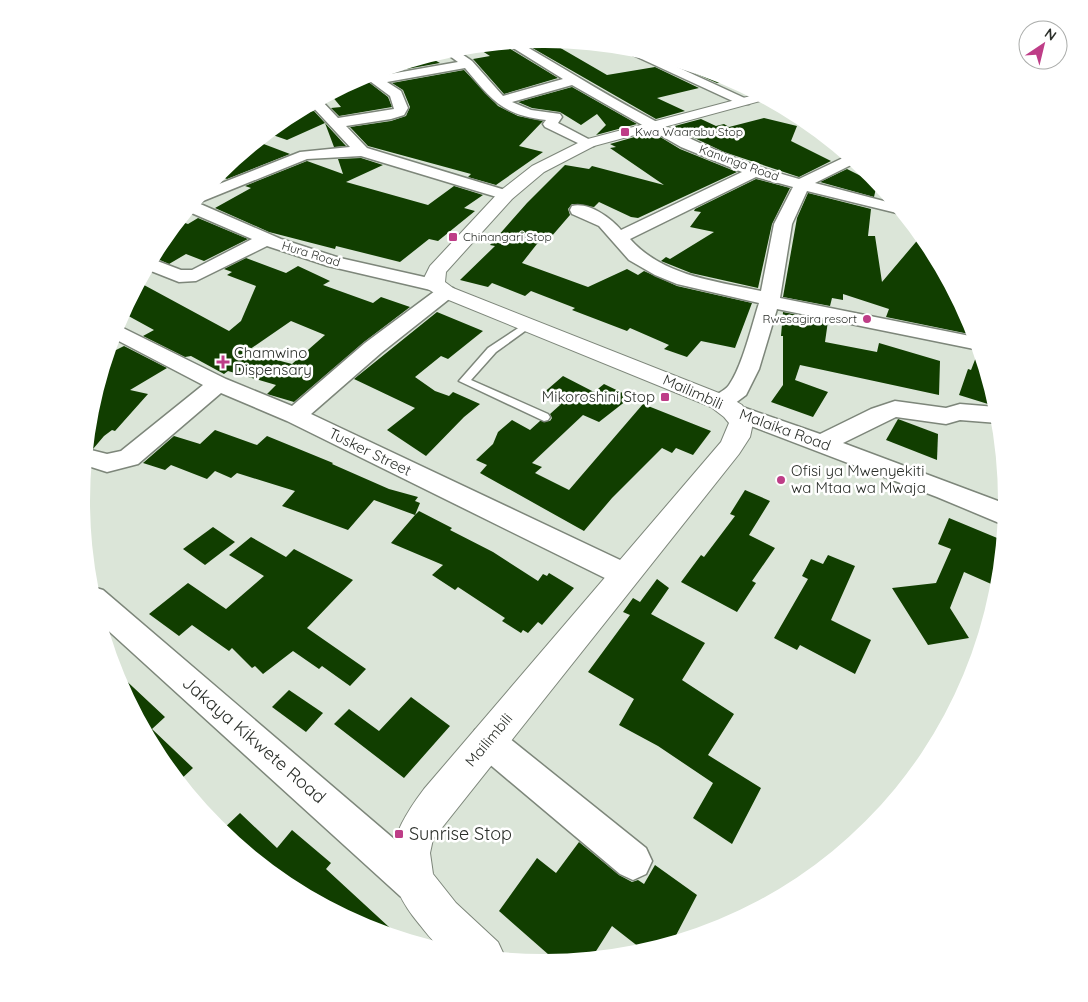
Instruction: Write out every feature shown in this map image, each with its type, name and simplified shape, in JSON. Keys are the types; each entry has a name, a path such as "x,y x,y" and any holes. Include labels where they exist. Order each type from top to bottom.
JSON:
{"street":[{"name":"Kanunga Road","path":"520,48 651,125 712,156 756,171 890,208"},
{"path":"456,56 468,64 500,101 528,114 555,117 550,124 589,143"},
{"path":"391,74 468,64"},
{"path":"674,67 754,99"},
{"path":"335,123 400,112 401,108 396,94 376,80"},
{"path":"500,101 575,80"},
{"path":"295,416 441,289 434,278 437,270 506,195 538,169 589,143 754,99"},
{"path":"319,107 362,151"},
{"path":"212,193 305,155 362,151 506,195"},
{"path":"726,406 743,383 769,301 783,224 802,184 845,162"},
{"path":"618,238 756,171"},
{"name":"Hura Road","path":"197,209 267,239 335,262 441,289"},
{"path":"578,210 604,222 635,256 662,271 684,280 769,301 968,342"},
{"path":"156,267 179,276 196,275 267,239"},
{"name":"Mailimbili","path":"441,289 726,406 741,423 737,437 730,448 437,802 415,833 409,857 414,882 428,903 476,949"},
{"name":"Tusker Street","path":"122,335 218,384 295,416 625,575"},
{"path":"92,459 107,463 129,458 218,384"},
{"name":"Malaika Road","path":"726,406 821,444 946,490 998,512"},
{"path":"821,444 880,414 895,409 907,409 946,416 960,412 989,414"},
{"name":"Jakaya Kikwete Road","path":"104,608 414,882"},
{"path":"488,741 633,862"}],"lane":[{"path":"530,324 492,350 464,381 544,418"}],"building":[{"path":"510,48 558,78 504,94 473,59 490,56 483,51"},
{"path":"532,48 560,48 607,75 655,67 699,88 657,98 685,111 656,119"},
{"path":"436,61 440,63 409,69"},
{"path":"464,70 498,106 518,116 543,121 519,146 543,152 496,185 468,177 471,174 368,146 350,127 391,121 406,116 410,107 403,90 392,83"},
{"path":"369,82 388,97 392,107 339,116 331,108 341,107 334,99"},
{"path":"572,87 637,124 596,135 606,125 597,114 581,125 560,112 532,108 518,102"},
{"path":"312,111 314,111 325,123 287,140 275,136"},
{"path":"764,118 797,126 791,141 831,161 799,177 724,152 671,127 701,119 716,126 724,124 729,127"},
{"path":"325,123 346,146 334,147"},
{"path":"652,132 680,149 737,172 638,218 631,217 599,202 594,207 572,204 568,209 570,215 551,237 544,235 522,263 588,287 627,269 638,275 644,271 677,286 752,303 735,348 701,341 687,357 664,349 669,345 630,328 627,331 572,310 575,308 531,291 525,296 492,283 488,287 460,280 495,246 490,245 527,203 565,165 589,169 592,166 664,185 610,148 616,147 610,144"},
{"path":"264,144 290,154 225,178"},
{"path":"361,158 383,165 346,182 428,205 454,186 483,195 464,208 475,211 438,241 429,239 400,262 336,246 335,249 269,232 215,208 251,188 245,186 307,161 343,174 338,159"},
{"path":"847,169 860,176 875,191 874,197 820,182"},
{"path":"756,179 790,188 772,224 758,288 691,273 661,261 666,257 670,259 714,232 690,227 701,212 694,211 695,209"},
{"path":"808,193 871,209 868,236 875,236 882,282 916,242 937,274 965,333 886,317 889,309 843,294 843,300 832,298 830,306 783,297 797,218"},
{"path":"198,218 248,239 204,261 186,254 169,264 160,260 184,225"},
{"path":"246,258 286,273 298,266 330,281 323,285 373,303 381,297 410,307 364,342 294,402 267,394 276,385 228,371 224,374 191,356 185,357 143,336 154,330 130,317 145,285 229,331 241,321 256,286 227,275 232,272 224,269","holes":["291,321 325,335 292,364 246,352"]},
{"path":"437,312 483,331 448,359 441,356 415,377 435,391 449,396 453,392 480,404 464,417 426,456 387,430 415,408 354,379"},
{"path":"783,312 828,321 825,342 877,352 879,343 940,361 939,395 800,365 795,380 828,392 813,417 771,402 783,385 783,336 781,336"},
{"path":"124,346 167,368 130,390 148,394 115,431 112,430 104,436 93,449 99,413 117,350"},
{"path":"975,360 987,404 959,395 968,369 971,370"},
{"path":"563,376 594,392 604,384 631,397 599,422 583,415 532,463 542,467 535,473 569,490 643,404 711,431 693,455 676,448 672,453 662,448 612,498 584,531 480,473 487,465 476,460 493,444 498,432 512,420 530,430 540,421 550,421 552,418 550,414 560,405 541,395"},
{"path":"898,419 938,434 937,460 886,440"},
{"path":"215,430 257,445 267,436 333,463 389,489 418,497 415,501 420,503 415,515 374,500 348,530 282,506 295,491 237,473 231,478 215,471 207,479 171,465 165,470 143,463 174,436 200,444"},
{"path":"745,490 770,501 749,535 775,548 752,581 756,583 737,612 681,582 701,555 704,557 735,516 730,514"},
{"path":"419,511 452,528 450,530 493,552 538,581 543,574 547,576 549,573 574,588 542,625 538,622 528,633 523,630 521,633 502,621 505,618 458,587 455,590 432,575 443,565 391,543"},
{"path":"949,518 996,538 990,583 964,572 950,608 969,638 928,645 892,588 936,583 951,549 938,544"},
{"path":"213,527 235,542 205,565 183,549"},
{"path":"251,537 286,557 294,549 353,580 307,628 366,669 350,686 322,666 319,669 293,651 263,674 255,666 252,668 232,648 229,651 192,625 179,636 149,614 188,583 226,609 264,576 229,555"},
{"path":"828,555 855,566 831,620 871,640 855,674 800,645 797,650 774,638 808,579 802,576 811,559 823,564"},
{"path":"657,579 669,588 651,614 705,643 682,680 734,714 708,755 761,788 732,844 693,818 713,783 658,746 619,725 634,699 588,672 630,615 623,612 633,598 640,602"},
{"path":"128,683 165,717 152,729 193,768 184,777 151,728"},
{"path":"289,690 323,713 306,732 272,707"},
{"path":"411,697 450,726 404,778 334,724 349,709 379,731"},
{"path":"240,813 277,848 292,830 331,863 326,869 389,927 343,908 317,894 268,861 227,825"},
{"path":"579,842 619,875 632,882 638,880 644,884 655,865 697,895 677,934 636,945 612,926 596,952 548,954 499,911 537,858 556,873"}],"place":[{"name":"Kwa Waarabu Stop","path":"625,132"},
{"name":"Chinangari Stop","path":"453,237"},
{"name":"Rwesagira resort","path":"867,319"},
{"name":"Chamwino Dispensary","path":"223,362"},
{"name":"Mikoroshini Stop","path":"665,397"},
{"name":"Ofisi ya Mwenyekiti wa Mtaa wa Mwaja","path":"781,480"},
{"name":"Sunrise Stop","path":"399,834"}]}
